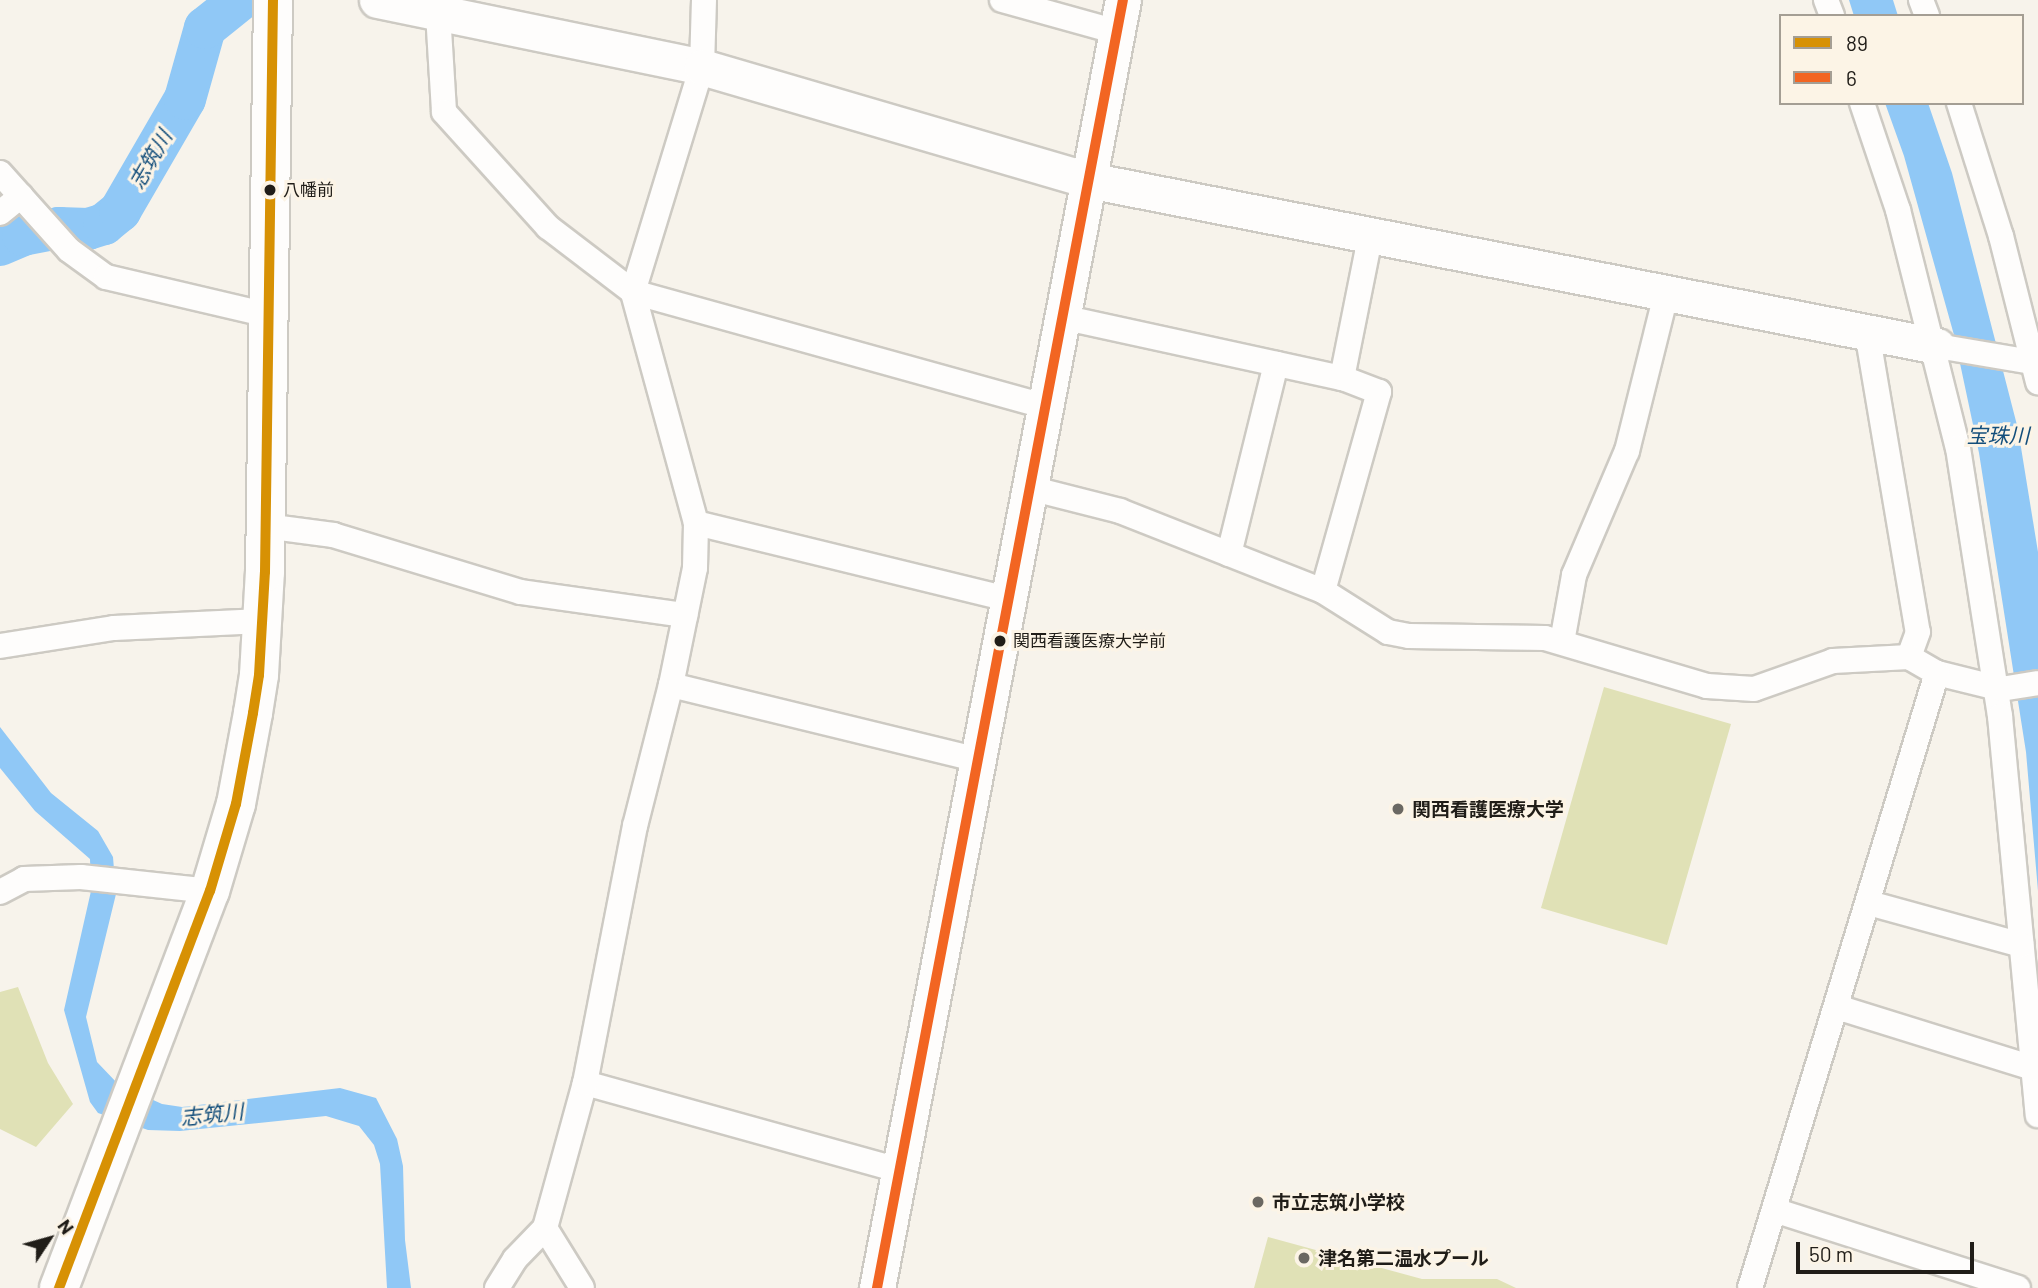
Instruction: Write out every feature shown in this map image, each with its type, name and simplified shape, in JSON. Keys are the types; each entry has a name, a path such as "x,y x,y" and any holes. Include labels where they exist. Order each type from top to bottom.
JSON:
{"main road":[{"path":"59,1288 210,891 244,766 259,676 265,526 273,0"}],"street":[{"path":"377,0 439,6 702,67 1088,180 1668,291 2031,366 2001,236 1960,105"},
{"path":"497,1288 515,1259 545,1228 585,1083 635,826 671,685 695,568 696,523 633,292 702,67 704,0"},
{"path":"877,1288 1120,16 1002,0"},
{"path":"439,6 444,112 548,227 633,292 1045,406"},
{"path":"1863,105 1898,210 1935,345 1958,448 1997,688 2038,1115"},
{"path":"0,173 69,250 106,277 268,314"},
{"path":"0,213 28,205"},
{"path":"1342,378 1371,233"},
{"path":"1562,642 1574,575 1627,451 1668,291"},
{"path":"1062,317 1342,378 1378,392 1323,591"},
{"path":"1867,332 1918,632 1909,657"},
{"path":"1229,554 1276,364"},
{"path":"1030,488 1119,511 1323,591 1388,632 1409,636 1545,638 1707,686 1754,689 1833,661 1909,657 1937,673 1997,688 2038,683"},
{"path":"696,523 1009,599"},
{"path":"265,526 333,535 521,592 685,615"},
{"path":"0,646 114,628 262,621"},
{"path":"1750,1288 1937,673"},
{"path":"671,685 978,760"},
{"path":"0,892 24,879 126,880 210,891"},
{"path":"1869,903 2021,945"},
{"path":"1837,1007 2033,1068"},
{"path":"585,1083 899,1170"},
{"path":"1774,1210 2018,1288"},
{"path":"545,1228 582,1288"}],"green space":[{"path":"1604,687 1731,724 1667,945 1541,908"},
{"path":"18,987 48,1063 73,1104 36,1147 0,1129 0,992"},
{"name":"津名第二温水プール","path":"1268,1237 1422,1279 1497,1279 1516,1288 1254,1288"}],"water":[{"path":"1849,0 1893,0 1897,14 1853,14"},
{"name":"宝珠川","path":"1886,105 1929,105 1952,173 2018,429 2038,552 2038,891 2026,752 1979,453 1954,335 1904,156"},
{"path":"0,727 51,793 98,831 113,857 116,894 86,1017 97,1062 118,1084 162,1104 182,1107 340,1088 376,1098 397,1139 403,1166 405,1240 411,1288 387,1288 380,1164 374,1145 359,1126 326,1116 180,1131 148,1130 98,1113 90,1102 64,1010 91,891 90,859 35,811 0,768"}],"waterway":[{"name":"志筑川","path":"0,245 23,235 59,228 88,229 104,224 120,211 185,99 205,28 240,0"}],"transit line":[{"name":"89","path":"59,1288 210,891 236,804 253,713 259,675 265,572 273,0"},
{"name":"6","path":"877,1288 1123,0"}],"place":[{"name":"八幡前","path":"270,190"},
{"name":"関西看護医療大学前","path":"1000,641"},
{"name":"関西看護医療大学","path":"1398,809"},
{"name":"市立志筑小学校","path":"1258,1202"},
{"name":"津名第二温水プール","path":"1304,1258"}]}
